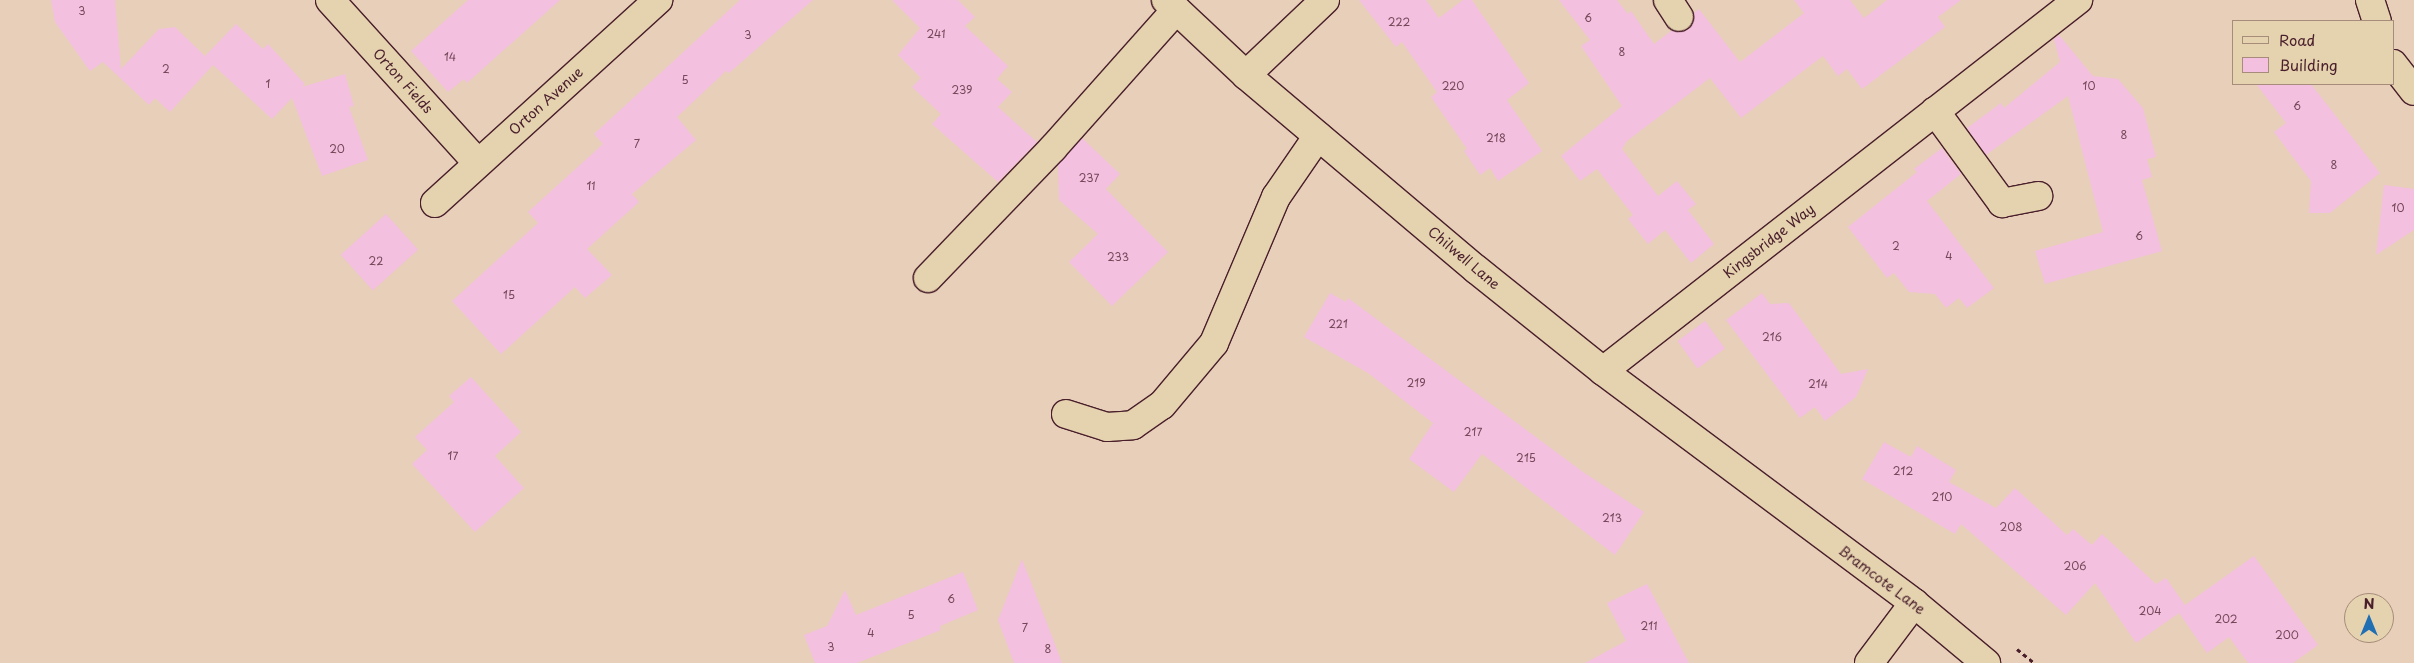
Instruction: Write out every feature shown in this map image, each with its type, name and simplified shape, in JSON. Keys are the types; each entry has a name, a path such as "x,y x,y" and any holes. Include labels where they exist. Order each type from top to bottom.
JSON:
{"street":[{"name":"Orton Fields","path":"330,0 477,162"},
{"name":"Orton Avenue","path":"435,203 477,162 658,0"},
{"path":"1246,75 1325,0"},
{"name":"Kingsbridge Way","path":"1602,371 2078,0"},
{"path":"2370,0 2377,20"},
{"path":"928,278 1052,148 1171,5"},
{"name":"Chilwell Lane","path":"1171,5 1246,75 1602,371 1775,501"},
{"path":"2394,65 2414,91"},
{"path":"1936,111 2002,204 2038,196"},
{"path":"1066,414 1106,428 1133,425 1162,405 1214,343 1276,197 1318,136"},
{"name":"Bramcote Lane","path":"1775,501 1914,603 1986,663"},
{"path":"1869,663 1914,603"}],"building":[{"path":"51,0 115,0 121,69 159,29 175,27 205,56 236,24 263,49 268,44 305,84 302,87 345,74 354,106 349,107 368,160 322,176 292,98 272,119 213,65 170,112 155,98 149,105 103,62 90,71 55,22"},
{"path":"468,0 560,0 467,83 464,79 448,92 411,51"},
{"path":"740,0 813,0 729,73 726,71 677,117 696,140 632,194 639,202 587,249 612,275 585,298 575,287 501,354 452,301 538,223 528,212 603,144 594,134"},
{"path":"892,0 958,0 975,17 965,26 1008,66 997,79 1012,92 998,107 1037,142 998,182 932,124 941,114 912,87 921,78 898,55 920,28"},
{"path":"1359,0 1426,0 1439,18 1463,0 1472,0 1529,83 1507,100 1542,151 1498,181 1490,168 1480,175 1464,151 1467,149 1431,97 1437,92 1402,42 1396,47"},
{"path":"1559,0 1617,0 1628,14 1631,11 1654,44 1671,31 1688,30 1693,24 1694,13 1699,9 1740,62 1804,13 1794,0 1850,0 1864,18 1887,0 1961,0 1938,17 1945,27 1862,89 1847,69 1838,76 1823,56 1741,118 1710,78 1627,141 1622,149 1658,196 1677,181 1696,204 1688,210 1714,244 1691,263 1665,230 1648,244 1628,219 1633,215 1597,169 1580,181 1561,156 1622,106 1581,46 1590,40"},
{"path":"2059,35 2093,76 2118,79 2143,108 2156,157 2147,159 2152,177 2142,180 2162,251 2045,284 2035,251 2103,232 2068,96 1986,155 1967,128 2001,103 2004,108 2060,62 2054,39"},
{"path":"2257,85 2312,85 2380,173 2330,213 2309,213 2311,181 2274,132 2286,123"},
{"path":"1082,138 1120,174 1106,189 1168,252 1112,306 1069,262 1098,234 1059,200 1058,165"},
{"path":"1942,148 1961,174 1927,201 1994,288 1967,308 1959,298 1946,308 1935,294 1909,292 1894,273 1887,278 1848,227 1917,172 1914,169"},
{"path":"2384,185 2414,189 2414,230 2376,255"},
{"path":"386,214 418,250 373,290 341,255"},
{"path":"1330,293 1346,302 1348,298 1583,472 1644,512 1615,555 1482,454 1454,492 1409,459 1433,423 1368,373 1304,337"},
{"path":"1762,293 1770,304 1789,303 1841,374 1868,369 1856,397 1825,421 1815,407 1800,418 1726,320"},
{"path":"1705,321 1725,349 1697,368 1677,341"},
{"path":"471,377 521,432 495,456 524,488 475,532 412,464 427,450 415,437 454,402 449,396"},
{"path":"1884,442 1911,457 1917,446 1956,470 1949,482 1996,508 2015,488 2067,535 2073,529 2092,545 2102,534 2156,584 2166,578 2185,605 2254,556 2318,645 2293,663 2248,663 2229,637 2207,653 2179,613 2136,643 2095,583 2066,615 1961,524 1955,534 1862,479"},
{"path":"1022,559 1062,663 1014,663 998,620"},
{"path":"963,572 978,610 940,626 941,630 857,663 815,663 804,635 827,626 845,590 856,615"},
{"path":"1647,584 1689,663 1585,663 1626,641 1607,603"}]}
